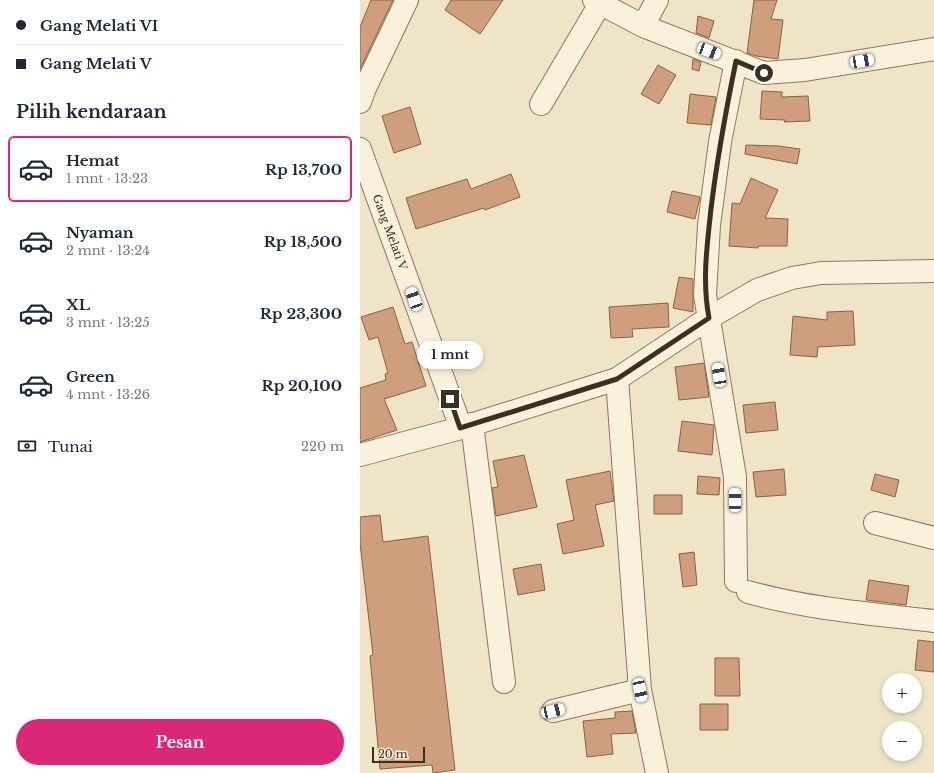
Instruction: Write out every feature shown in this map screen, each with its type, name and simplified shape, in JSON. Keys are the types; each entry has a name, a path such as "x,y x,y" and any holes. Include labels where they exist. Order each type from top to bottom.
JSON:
{"street":[{"path":"360,102 365,88 407,0"},
{"path":"643,26 657,0"},
{"path":"541,104 597,2 643,26 764,73 782,73 934,49"},
{"path":"736,61 720,142 709,225 705,295 735,477 742,586 770,598 845,610 934,621"},
{"name":"Gang Melati V","path":"362,162 466,426 504,682"},
{"path":"360,455 466,426 617,379 709,318 757,290 792,278 821,273 934,271"},
{"path":"617,379 640,690 657,773"},
{"path":"875,523 934,538"},
{"path":"553,711 640,690"}],"building":[{"path":"371,0 393,0 360,69 360,27"},
{"path":"451,0 503,0 480,34 445,10"},
{"path":"754,0 777,0 771,19 783,20 778,59 756,56 747,53"},
{"path":"698,16 714,21 709,38 696,33"},
{"path":"693,59 701,62 699,71 692,69"},
{"path":"658,65 676,75 659,104 641,94"},
{"path":"762,91 782,92 782,97 808,96 810,121 784,122 785,120 760,119"},
{"path":"690,94 716,97 711,125 687,123"},
{"path":"410,107 421,144 394,153 382,116"},
{"path":"746,145 779,146 800,149 797,164 745,154"},
{"path":"511,174 520,197 485,210 484,208 416,229 406,198 467,179 471,189"},
{"path":"751,178 778,190 765,218 788,219 787,246 758,246 758,248 729,246 732,203 740,204"},
{"path":"672,191 700,197 695,219 667,212"},
{"path":"679,277 693,279 693,312 673,308"},
{"path":"668,303 669,327 632,329 633,337 611,338 609,307"},
{"path":"393,307 405,344 412,342 426,386 384,399 397,430 360,442 360,388 386,380 385,374 388,373 378,337 369,340 361,317"},
{"path":"853,311 855,345 818,347 817,357 790,355 793,316 827,320 827,312"},
{"path":"704,363 709,397 679,400 675,367"},
{"path":"775,402 778,430 746,433 743,405"},
{"path":"682,421 714,425 712,455 678,451"},
{"path":"524,455 537,507 496,516 492,488 498,487 493,461"},
{"path":"784,469 786,495 756,497 753,472"},
{"path":"610,471 614,501 595,505 604,546 563,554 557,524 574,520 566,480"},
{"path":"875,474 899,480 895,497 871,490"},
{"path":"698,476 720,478 719,495 697,494"},
{"path":"654,495 682,495 682,514 654,514"},
{"path":"380,515 383,542 428,536 455,770 433,773 432,765 380,769 370,656 373,655 360,543 360,517"},
{"path":"694,552 697,585 683,587 679,554"},
{"path":"541,564 545,590 518,595 513,569"},
{"path":"869,580 909,586 906,605 866,600"},
{"path":"918,640 934,642 934,672 915,670"},
{"path":"715,658 739,658 740,696 715,696"},
{"path":"700,704 728,704 728,730 700,730"},
{"path":"632,711 636,733 611,734 613,754 587,757 583,721 615,718 615,712"}],"route":[{"path":"450,399 460,428 574,393 617,379 709,318 705,295 709,225 720,142 736,61 764,73"}]}
